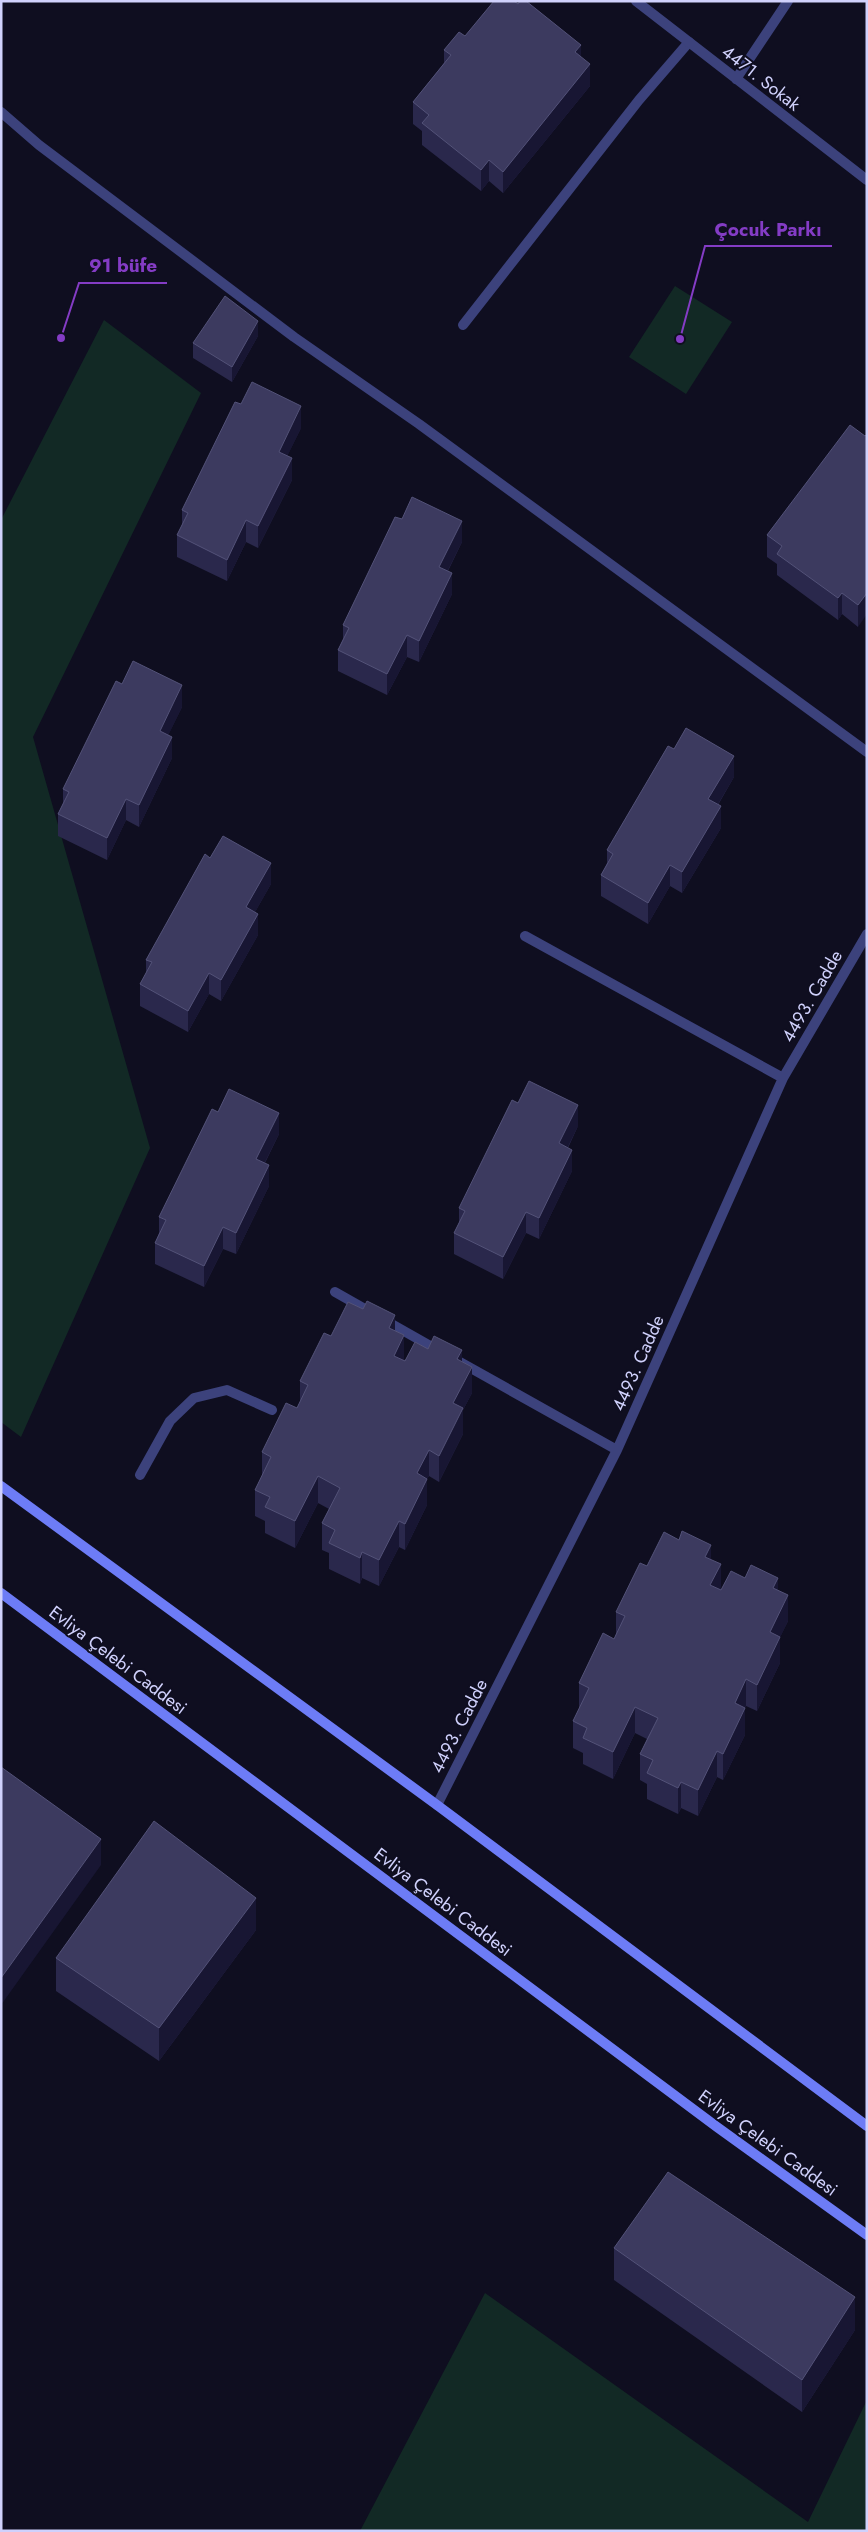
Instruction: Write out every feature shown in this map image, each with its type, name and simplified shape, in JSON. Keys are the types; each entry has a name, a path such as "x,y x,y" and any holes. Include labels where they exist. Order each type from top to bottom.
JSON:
{"street":[{"name":"4471. Sokak","path":"636,1 867,180"},
{"path":"736,79 788,1"},
{"path":"463,325 639,100 689,42"},
{"path":"1,112 39,145 294,336 419,424 867,752"},
{"name":"4493. Cadde","path":"437,1806 616,1450 783,1078 867,934"},
{"path":"525,936 783,1078"},
{"path":"335,1292 616,1450"},
{"path":"140,1475 170,1421 194,1398 227,1390 272,1410"},
{"path":"1,1486 437,1806 867,2126"},
{"name":"Evliya Çelebi Caddesi","path":"1,1593 717,2127 867,2235"}],"green space":[{"path":"675,286 732,322 686,394 629,357"},
{"path":"104,320 201,393 33,737 150,1148 21,1437 1,1422 1,520"},
{"path":"485,2293 808,2522 867,2400 867,2531 360,2531"}],"building":[{"path":"494,1 514,1 518,4 520,1 526,1 581,45 575,52 590,64 503,172 489,160 481,170 422,123 429,115 413,102 451,55 444,50 459,32 465,36"},
{"path":"225,296 258,321 232,367 193,343"},
{"path":"252,382 301,406 279,452 292,458 258,526 246,520 227,560 177,535 188,513 182,510 235,402 241,404"},
{"path":"850,425 865,436 867,434 867,593 858,605 842,593 838,598 777,554 782,546 767,535"},
{"path":"412,497 462,521 439,567 452,573 419,641 407,635 387,674 338,650 349,628 343,625 395,517 402,519"},
{"path":"133,661 182,685 160,731 172,737 139,805 126,799 107,838 58,814 69,792 63,789 116,681 122,684"},
{"path":"686,728 734,756 708,799 721,806 682,872 670,865 648,903 601,875 613,854 607,850 668,746 674,749"},
{"path":"223,836 271,863 246,907 258,914 221,980 209,973 188,1011 140,984 152,962 146,960 205,854 210,858"},
{"path":"529,1081 578,1105 559,1143 572,1150 539,1218 526,1212 503,1257 454,1233 465,1211 459,1208 512,1100 518,1103"},
{"path":"229,1089 279,1113 256,1159 269,1165 236,1233 223,1227 204,1266 155,1243 166,1220 159,1217 212,1109 218,1112"},
{"path":"367,1301 395,1315 389,1328 404,1335 394,1356 405,1361 415,1342 428,1349 434,1336 462,1350 457,1359 472,1367 453,1403 463,1408 439,1456 429,1450 417,1473 427,1479 405,1524 399,1521 379,1560 362,1552 360,1558 329,1543 335,1530 322,1523 340,1488 318,1476 295,1521 265,1507 270,1497 255,1490 271,1457 262,1452 286,1403 297,1408 308,1385 300,1381 324,1333 331,1336 348,1302 363,1309"},
{"path":"682,1531 711,1545 705,1557 721,1564 710,1585 721,1590 731,1571 745,1578 751,1565 778,1578 773,1588 788,1595 770,1632 780,1637 757,1685 746,1679 735,1703 745,1708 723,1754 717,1751 698,1790 681,1782 678,1788 647,1773 653,1760 640,1754 658,1718 635,1707 613,1752 583,1738 587,1728 573,1721 589,1688 579,1683 603,1633 614,1639 625,1616 616,1612 640,1563 647,1566 664,1532 679,1540"},
{"path":"1,1767 101,1839 1,1978"},
{"path":"154,1821 256,1898 159,2028 56,1958"},
{"path":"668,2172 855,2297 802,2380 614,2248"}],"place":[{"name":"91 büfe","path":"61,338"},
{"name":"Çocuk Parkı","path":"680,339"}]}
